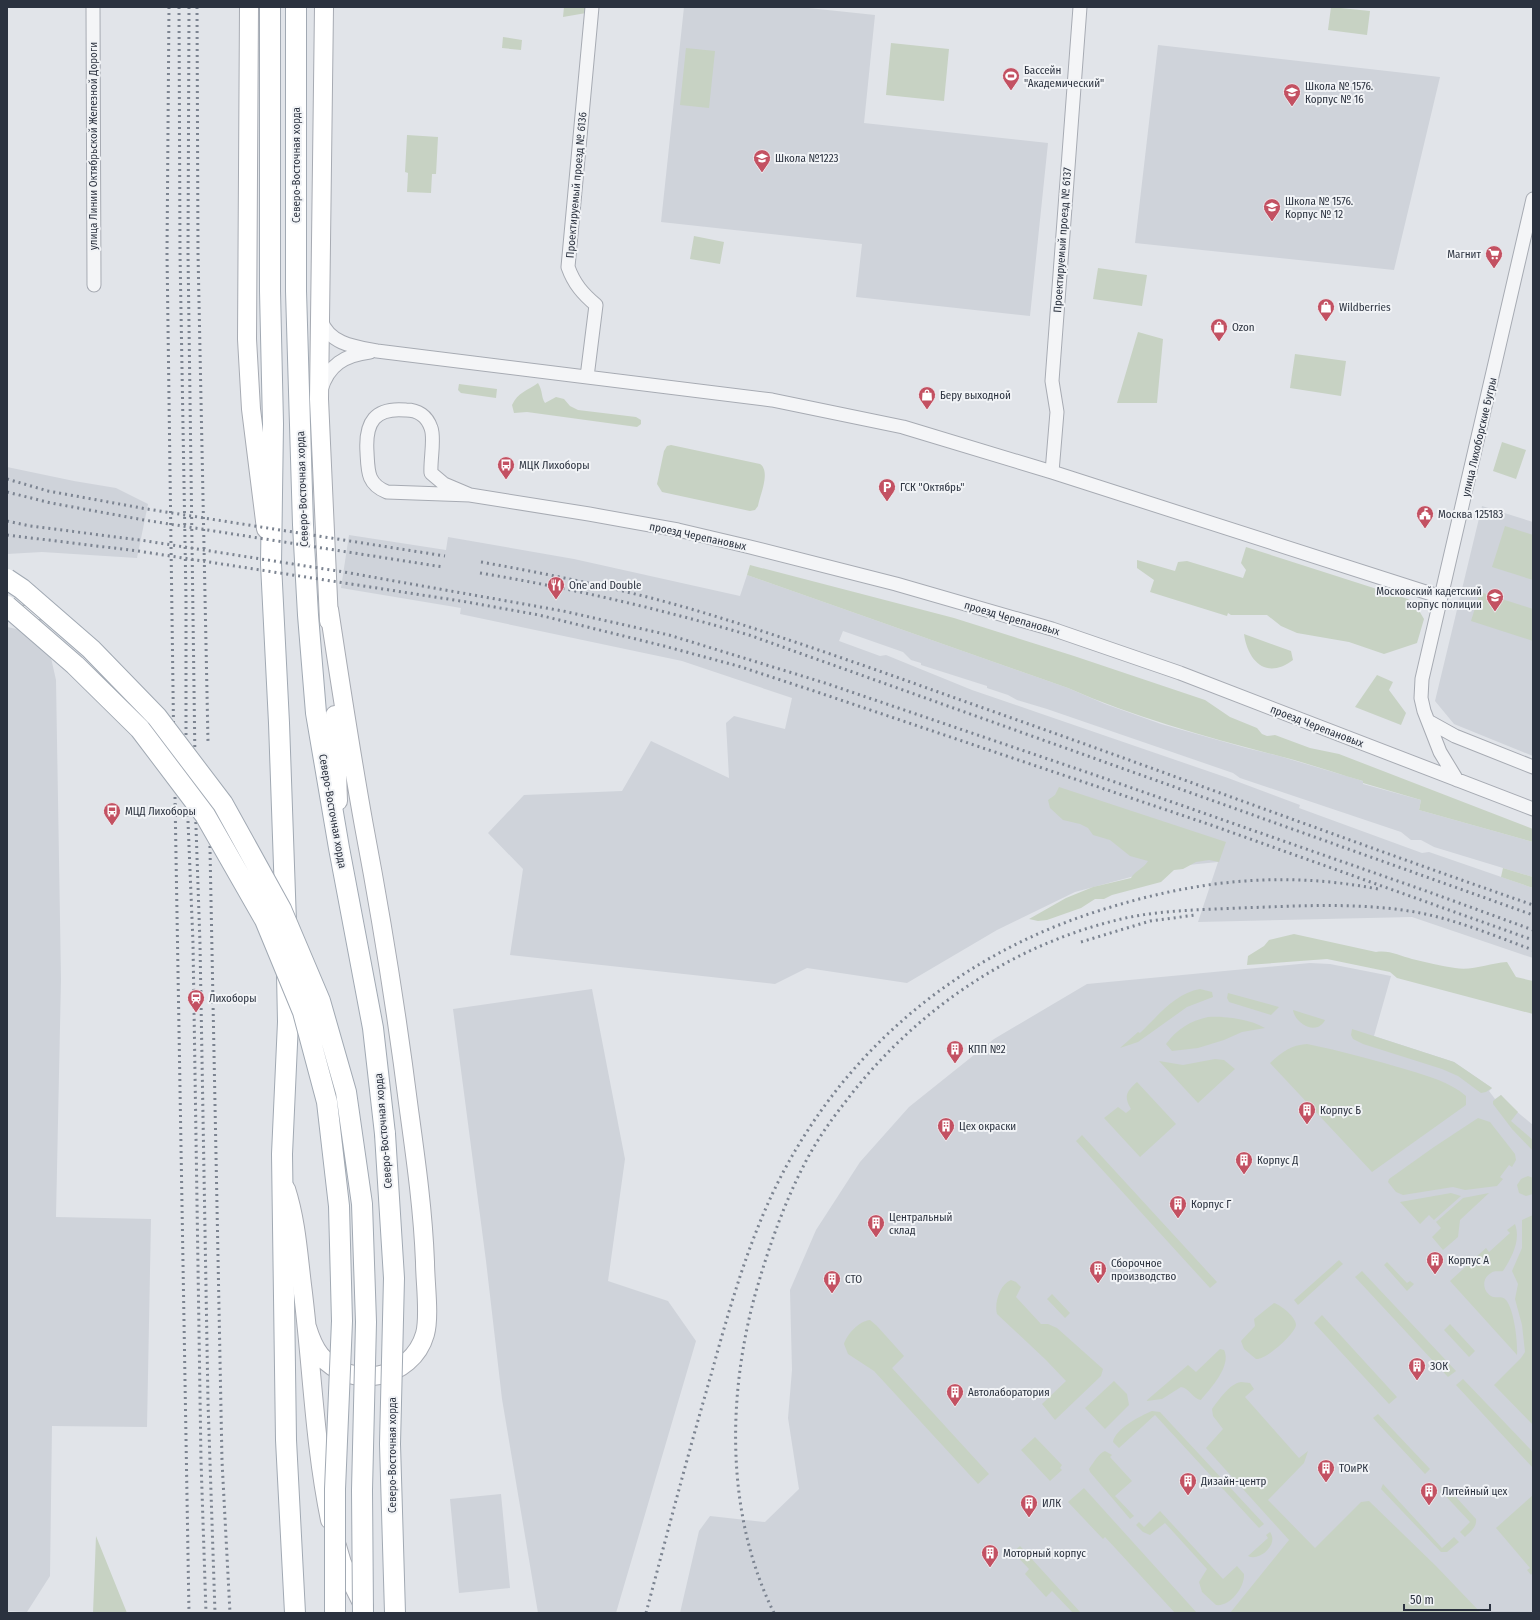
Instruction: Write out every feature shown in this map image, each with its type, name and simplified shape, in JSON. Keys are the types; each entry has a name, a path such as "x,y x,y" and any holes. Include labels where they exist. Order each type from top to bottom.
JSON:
{"main road":[{"path":"249,7 246,339 257,467 271,564"},
{"path":"270,7 270,291 273,424 271,564 285,872 288,1022 283,1177 286,1440 295,1613"},
{"name":"Северо-Восточная хорда","path":"296,7 296,291 303,525 308,615 316,713 339,848 373,1028 385,1134 394,1278 390,1444 395,1613"},
{"path":"324,7 319,399 335,716 339,848"},
{"path":"7,579 22,589 91,649 157,717 223,804 281,909 320,1001 346,1092 362,1204 366,1322 362,1490 363,1613"},
{"path":"7,606 75,665 140,729 205,815 266,920 303,1012 327,1102 339,1206 342,1321 335,1489 335,1613"},
{"path":"307,1327 314,1346 328,1363 346,1373 366,1377 387,1374 406,1363 419,1347 426,1328 424,1223 401,1043 380,914 352,764 329,609"},
{"path":"283,1177 294,1215 307,1327 320,1474 330,1520 342,1563 367,1613"}],"street":[{"name":"улица Линии Октябрьской Железной Дороги","path":"93,7 94,285"},
{"name":"Проектируемый проезд № 6136","path":"587,377 596,305 583,294 576,285 568,267 592,7"},
{"name":"Проектируемый проезд № 6137","path":"1052,472 1058,412 1052,381 1080,7"},
{"name":"улица Лихоборские Бугры","path":"1457,780 1440,752 1428,721 1421,698 1422,680 1533,199"},
{"path":"320,316 324,329 337,340 346,344 377,351 764,398 903,427 1052,472 1441,597"},
{"path":"319,399 324,381 337,363 356,354 377,351"},
{"path":"393,409 415,410 425,417 432,428 430,460 431,474 444,484 470,495 407,494 386,492 377,488 368,470 366,437 370,424 379,414 393,409"},
{"name":"проезд Черепановых","path":"470,495 597,515 678,530 753,547 896,584 1052,629 1180,673 1533,809"},
{"path":"7,612 48,613"},
{"path":"1428,721 1455,736 1533,767"}],"shaded area":[{"path":"684,7 799,7 875,15 864,123 1048,143 1030,316 856,297 862,244 661,222"},
{"path":"1158,45 1440,77 1394,270 1135,243"},
{"path":"7,467 116,488 148,504 137,558 42,552 7,554"},
{"name":"Московский кадетский корпус полиции","path":"1482,506 1533,522 1533,756 1454,724 1435,701"},
{"path":"349,535 446,550 448,537 574,559 740,596 747,575 1068,688 1105,704 1161,724 1279,756 1363,781 1363,784 1421,800 1419,810 1533,842 1533,877 1434,847 1421,840 1411,840 1401,832 1240,778 1233,773 1017,700 1008,695 987,688 987,686 921,665 921,663 911,660 903,652 843,631 839,641 880,656 886,655 972,690 1228,778 1300,805 1299,808 1422,853 1429,852 1533,888 1533,958 1412,917 1198,922 1218,862 1168,867 1075,892 997,930 907,983 807,968 775,984 510,955 523,869 488,833 524,795 622,791 651,741 729,778 726,723 734,716 785,729 792,698 682,661 460,614 461,608 341,588"},
{"path":"7,627 26,631 49,649 56,680 61,979 56,1217 151,1219 147,1427 52,1426 50,1576 27,1612 7,1611"},
{"path":"1310,963 1330,964 1391,976 1374,1036 1454,1062 1492,1088 1489,1091 1495,1099 1501,1095 1509,1105 1533,1125 1533,1613 680,1613 699,1531 710,1516 765,1522 799,1489 788,1418 792,1370 790,1290 816,1230 860,1162 909,1107 994,1039 1087,984"},
{"path":"592,989 625,1159 608,1281 668,1301 696,1341 616,1613 538,1613 502,1399 486,1261 453,1009"},
{"path":"501,1494 510,1588 459,1593 450,1499"}],"green space":[{"path":"564,7 587,7 586,13 563,17"},
{"path":"1331,7 1370,11 1367,35 1328,30"},
{"path":"503,37 522,40 521,50 502,48"},
{"path":"891,43 949,49 944,101 886,95"},
{"path":"686,48 715,51 709,108 680,105"},
{"path":"407,135 438,137 436,174 432,174 431,193 407,192 408,173 405,172"},
{"path":"694,236 724,242 720,264 690,259"},
{"path":"1098,268 1147,275 1142,306 1093,299"},
{"path":"1138,332 1163,339 1157,403 1117,403"},
{"path":"1295,354 1346,361 1341,396 1290,388"},
{"path":"538,383 545,403 556,397 564,399 570,406 578,410 636,417 641,420 641,424 637,427 527,412 514,413 512,405 517,397"},
{"path":"459,384 497,389 496,398 461,393 458,390"},
{"path":"1502,442 1526,450 1516,479 1493,471"},
{"path":"671,445 760,464 765,472 765,477 758,506 755,510 750,511 662,492 657,484 664,451 667,446"},
{"path":"1505,526 1533,535 1533,580 1492,567"},
{"path":"1246,547 1408,599 1415,604 1424,619 1417,643 1384,654 1349,642 1297,633 1281,626 1267,615 1231,615 1228,613 1227,616 1150,592 1154,580 1137,568 1137,560 1175,571 1178,562 1187,561 1243,578 1246,570 1241,563"},
{"path":"750,565 954,618 1205,700 1230,717 1257,728 1262,734 1267,736 1275,735 1310,748 1339,754 1533,829 1533,842 1419,810 1421,800 1363,783 1363,781 1199,734 1120,709 1068,688 747,575"},
{"path":"1480,592 1533,609 1533,641 1471,621"},
{"path":"1244,634 1291,651 1293,660 1284,666 1275,668 1267,668 1260,665 1254,660 1250,653"},
{"path":"1377,675 1393,682 1389,690 1406,713 1401,725 1355,707"},
{"path":"1059,787 1226,842 1219,862 1209,860 1196,862 1183,869 1174,870 1161,882 1112,895 1104,899 1095,899 1081,908 1047,920 1038,921 1029,919 1066,898 1093,887 1131,878 1148,861 1130,856 1110,840 1093,835 1088,828 1080,824 1063,820 1050,808 1048,800 1055,795"},
{"path":"1503,868 1533,877 1533,888 1501,877"},
{"path":"1294,934 1462,969 1507,962 1516,977 1533,981 1533,1014 1397,978 1390,972 1327,959 1247,965 1248,956 1264,946 1269,940"},
{"path":"1200,989 1212,992 1213,997 1187,1007 1138,1042 1120,1048 1138,1032 1140,1033 1175,1000 1191,991"},
{"path":"1228,993 1279,1007 1271,1015 1229,1002 1227,998"},
{"path":"1293,1010 1325,1020 1321,1025 1312,1028 1302,1024 1298,1020"},
{"path":"1208,1017 1237,1019 1252,1022 1265,1028 1242,1032 1224,1040 1198,1048 1172,1051 1166,1044 1184,1026"},
{"path":"1352,1029 1454,1062 1492,1088 1481,1093 1458,1076 1442,1069 1363,1044 1353,1039 1351,1035"},
{"path":"1307,1044 1371,1059 1438,1080 1460,1091 1466,1096 1466,1105 1372,1172 1270,1063 1287,1050 1296,1046"},
{"path":"1215,1059 1224,1060 1235,1069 1198,1103 1159,1061 1183,1065"},
{"path":"1137,1082 1176,1124 1140,1157 1104,1118 1118,1107 1126,1113 1131,1109 1127,1101 1127,1094"},
{"path":"1501,1095 1518,1112 1511,1121 1533,1140 1533,1151 1512,1129 1493,1104 1493,1101"},
{"path":"1478,1118 1490,1122 1515,1154 1516,1160 1512,1167 1509,1165 1500,1177 1503,1179 1497,1186 1465,1190 1453,1187 1403,1195 1396,1192 1388,1182 1389,1179"},
{"path":"1082,1135 1217,1282 1210,1288 1076,1141"},
{"path":"1528,1176 1533,1178 1533,1194 1526,1196 1519,1193 1517,1185 1521,1179"},
{"path":"1451,1193 1461,1196 1434,1220 1429,1215 1420,1224 1400,1202"},
{"path":"1489,1193 1460,1220 1458,1237 1443,1250 1432,1237 1441,1228 1436,1222 1463,1198"},
{"path":"1533,1215 1533,1425 1494,1385 1525,1352 1522,1325 1515,1299 1518,1284 1512,1271 1522,1248 1522,1220"},
{"path":"1515,1224 1517,1236 1515,1248 1510,1260 1503,1271 1494,1272 1488,1275 1484,1284 1486,1291 1491,1296 1503,1298 1509,1304 1515,1326 1517,1355 1450,1281 1486,1248 1489,1252 1510,1233 1507,1230"},
{"path":"1339,1260 1343,1264 1298,1305 1294,1300"},
{"path":"1387,1262 1407,1283 1410,1281 1414,1284 1407,1291 1384,1265"},
{"path":"1362,1271 1456,1371 1448,1377 1355,1277"},
{"path":"1011,1280 1016,1282 1021,1287 1016,1297 1041,1324 1048,1324 1057,1328 1103,1369 1101,1376 1055,1420 1042,1404 1066,1381 997,1314 996,1305 999,1294 1004,1285"},
{"path":"1052,1294 1070,1313 1065,1318 1047,1299"},
{"path":"1274,1303 1294,1318 1296,1325 1291,1334 1279,1346 1261,1358 1256,1359 1244,1349 1241,1341 1255,1326 1254,1319"},
{"path":"1322,1315 1397,1397 1389,1404 1314,1323"},
{"path":"870,1320 904,1356 892,1368 989,1474 978,1484 874,1371 848,1354 844,1344 848,1336 858,1325"},
{"path":"1450,1324 1475,1351 1469,1357 1444,1330"},
{"path":"1220,1349 1224,1350 1226,1356 1223,1370 1201,1400 1181,1387 1162,1399 1146,1401 1188,1365 1196,1372"},
{"path":"1463,1379 1531,1450 1533,1453 1533,1468 1456,1385"},
{"path":"1114,1381 1127,1394 1129,1405 1105,1429 1085,1408"},
{"path":"1241,1382 1250,1383 1254,1389 1245,1397 1299,1458 1308,1451 1304,1463 1268,1500 1315,1548 1361,1502 1369,1501 1436,1566 1481,1613 1230,1613 1289,1540 1206,1448 1223,1429 1213,1416 1212,1409 1228,1389"},
{"path":"1152,1411 1160,1412 1264,1524 1259,1528 1155,1415 1119,1448 1113,1442 1118,1432 1123,1428"},
{"path":"1378,1414 1430,1469 1425,1474 1373,1418"},
{"path":"1035,1437 1062,1465 1060,1468 1062,1470 1050,1481 1021,1450"},
{"path":"1105,1451 1112,1455 1110,1457 1132,1481 1115,1496 1134,1516 1130,1519 1090,1472 1089,1469 1094,1461"},
{"path":"1383,1484 1442,1548 1454,1537 1459,1542 1447,1552 1441,1552 1381,1489"},
{"path":"1445,1485 1476,1519 1475,1527 1465,1537 1460,1532 1470,1522 1440,1490"},
{"path":"1084,1488 1197,1613 1175,1613 1105,1537 1103,1539 1068,1502"},
{"path":"1533,1495 1533,1572 1531,1575 1527,1570 1530,1568 1496,1528"},
{"path":"1160,1511 1223,1579 1237,1566 1244,1574 1244,1579 1236,1595 1226,1603 1216,1605 1202,1592 1199,1582 1207,1569 1165,1523 1150,1535 1143,1532 1136,1525 1139,1522 1144,1527"},
{"path":"1270,1532 1272,1542 1267,1551 1258,1556 1248,1556 1268,1538 1266,1535"},
{"path":"96,1536 127,1613 93,1613"},
{"path":"1020,1546 1081,1613 1073,1613 1052,1591 1046,1597 1025,1574 1029,1569 1013,1552"}],"railway":[{"path":"169,7 167,253 174,761"},
{"path":"179,7 180,253 186,599 186,761"},
{"path":"189,7 188,253 195,761"},
{"path":"197,7 198,253 208,742"},
{"path":"7,479 48,491 147,509 445,556"},
{"path":"7,492 51,503 144,520 443,567"},
{"path":"7,521 30,526 140,540 344,572 563,611 669,635 825,683 1092,774 1533,930"},
{"path":"7,535 138,551 467,602 539,615 664,646 738,666 1211,825 1533,940"},
{"path":"481,562 644,596 767,633 1042,729 1533,905"},
{"path":"480,573 548,585 615,600 682,616 749,635 1533,915"},
{"path":"175,797 189,1613"},
{"path":"187,797 193,943 201,1461 206,1613"},
{"path":"195,798 200,944 208,1402 215,1613"},
{"path":"209,798 222,1461 230,1613"},
{"path":"646,1613 727,1318 756,1232 780,1177 822,1109 853,1070 886,1035 923,1003 962,975 1004,950 1048,929 1131,901 1201,886 1270,880 1306,880 1341,883 1378,889"},
{"path":"774,1613 758,1576 747,1537 740,1497 736,1456 736,1415 739,1374 746,1334 755,1295 771,1243 798,1177 810,1153 840,1108 872,1069 901,1039 932,1012 965,988 1001,966 1038,947 1077,932 1117,920 1147,914 1209,909 1306,906 1372,907 1415,912 1445,919 1475,928 1533,950"},
{"path":"1081,942 1150,921 1196,915"}],"place":[{"name":"Бассейн \"Академический\"","path":"1011,91"},
{"name":"Школа № 1576. Корпус № 16","path":"1292,107"},
{"name":"Школа №1223","path":"762,173"},
{"name":"Школа № 1576. Корпус № 12","path":"1272,222"},
{"name":"Магнит","path":"1494,269"},
{"name":"Wildberries","path":"1326,322"},
{"name":"Ozon","path":"1219,342"},
{"name":"Беру выходной","path":"927,410"},
{"name":"МЦК Лихоборы","path":"506,480"},
{"name":"ГСК \"Октябрь\"","path":"887,502"},
{"name":"Москва 125183","path":"1425,529"},
{"name":"One and Double","path":"556,600"},
{"name":"Московский кадетский корпус полиции","path":"1495,612"},
{"name":"МЦД Лихоборы","path":"112,826"},
{"name":"Лихоборы","path":"196,1013"},
{"name":"КПП №2","path":"955,1064"},
{"name":"Корпус Б","path":"1307,1125"},
{"name":"Цех окраски","path":"946,1141"},
{"name":"Корпус Д","path":"1244,1175"},
{"name":"Корпус Г","path":"1178,1219"},
{"name":"Центральный склад","path":"876,1238"},
{"name":"Корпус А","path":"1435,1275"},
{"name":"Сборочное производство","path":"1098,1284"},
{"name":"СТО","path":"832,1294"},
{"name":"ЗОК","path":"1417,1381"},
{"name":"Автолаборатория","path":"955,1407"},
{"name":"ТОиРК","path":"1326,1483"},
{"name":"Дизайн-центр","path":"1188,1496"},
{"name":"Литейный цех","path":"1429,1506"},
{"name":"ИЛК","path":"1029,1518"},
{"name":"Моторный корпус","path":"990,1568"}]}
